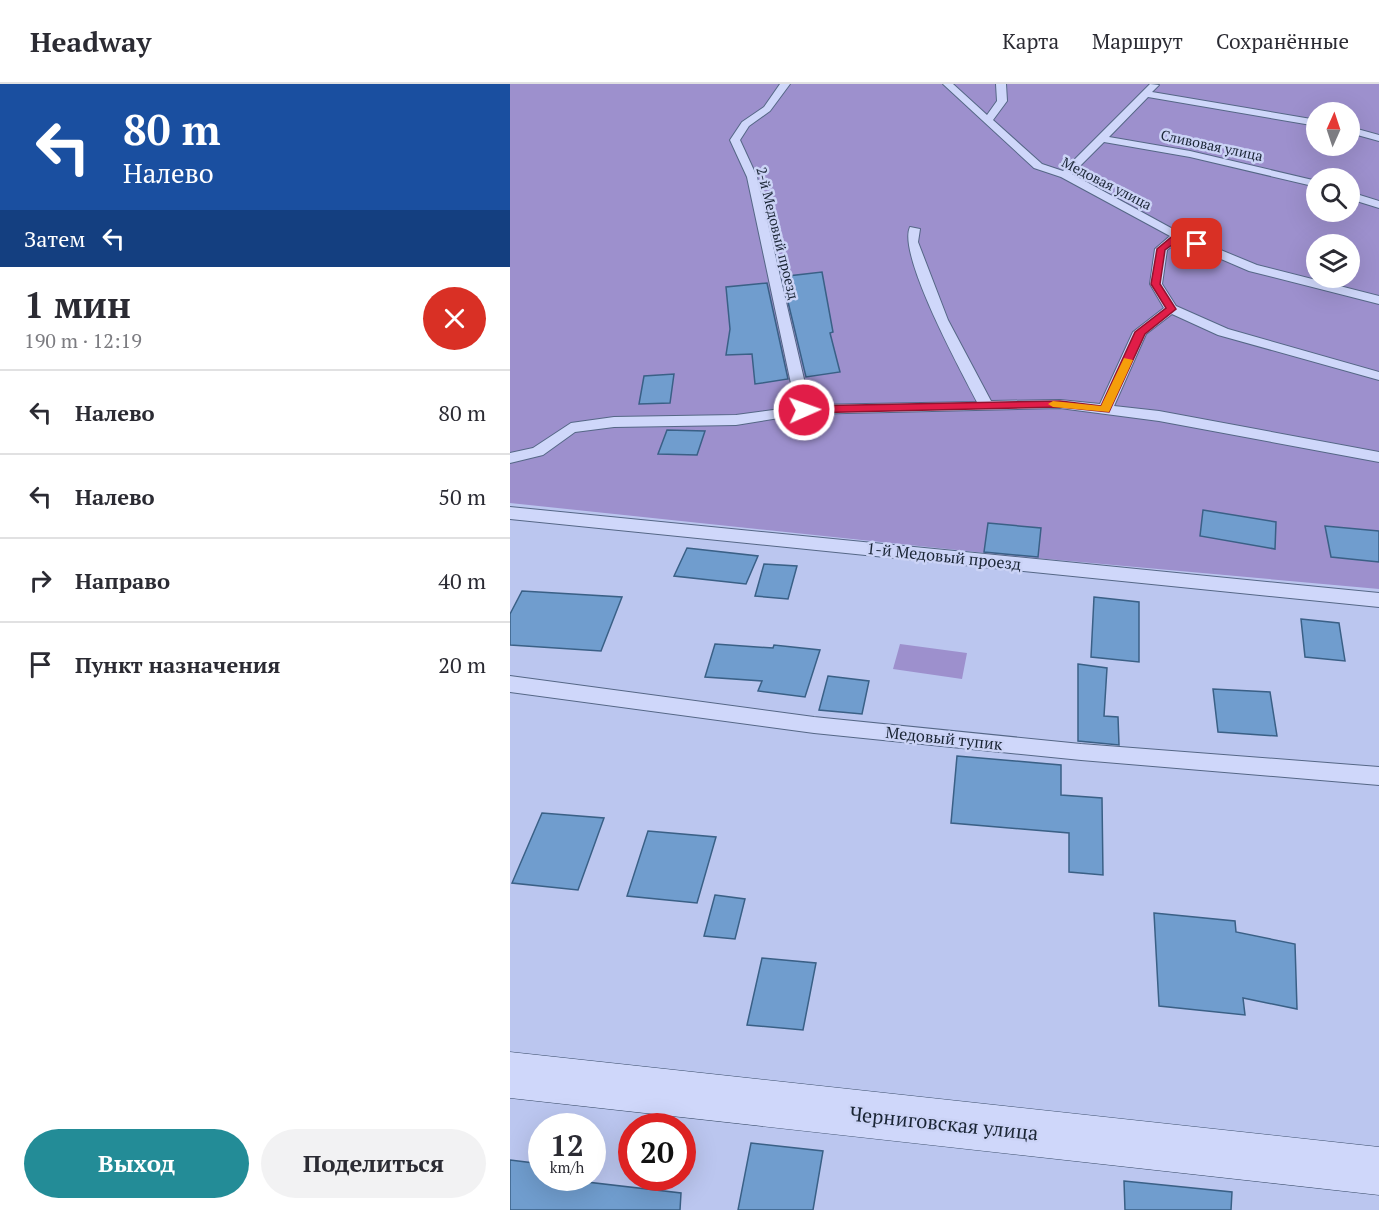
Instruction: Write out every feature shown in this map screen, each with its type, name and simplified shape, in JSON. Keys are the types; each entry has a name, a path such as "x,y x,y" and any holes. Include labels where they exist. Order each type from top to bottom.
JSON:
{"street":[{"name":"Черниговская улица","path":"510,1075 1379,1171"}],"lane":[{"name":"2-й Медовый проезд","path":"785,84 767,109 745,124 735,140 752,177 804,410"},
{"name":"Медовая улица","path":"948,84 1038,166 1065,175 1178,236 1253,268 1379,300"},
{"path":"988,122 1002,101 1001,84"},
{"path":"1065,175 1155,84"},
{"path":"1147,94 1306,121"},
{"path":"1360,133 1379,138"},
{"name":"Сливовая улица","path":"1100,138 1190,154 1306,181"},
{"path":"1360,198 1379,205"},
{"path":"914,229 912,242 942,320 985,404"},
{"path":"1178,236 1161,249 1156,284 1171,309 1222,332 1379,376"},
{"path":"1105,410 1140,332 1171,309"},
{"path":"510,458 538,452 571,428 614,422 736,420 804,410 985,404 1060,404 1159,416 1379,457"},
{"name":"1-й Медовый проезд","path":"510,513 1379,600"},
{"name":"Медовый тупик","path":"510,684 814,724 1081,752 1379,776"}],"shaded area":[{"path":"510,84 1379,84 1379,589 1014,556 510,503"},
{"path":"900,644 967,653 962,679 893,669"}],"building":[{"path":"822,272 833,332 830,333 840,372 806,377 783,281 789,280 788,276"},
{"path":"767,283 788,379 755,384 752,354 726,355 730,329 726,287"},
{"path":"674,374 670,403 639,404 644,376"},
{"path":"667,430 705,431 697,455 658,454"},
{"path":"1203,510 1276,522 1275,549 1200,536"},
{"path":"988,523 1041,528 1038,557 984,552"},
{"path":"1325,526 1379,531 1379,562 1331,557"},
{"path":"687,548 758,556 746,584 674,576"},
{"path":"764,564 797,566 788,599 755,596"},
{"path":"522,591 622,597 601,651 510,645 510,614"},
{"path":"1094,597 1139,602 1139,662 1091,657"},
{"path":"1301,619 1339,623 1345,661 1305,657"},
{"path":"715,644 773,648 774,645 820,650 805,697 758,691 762,681 705,677"},
{"path":"1078,664 1107,668 1104,716 1118,717 1119,745 1078,741"},
{"path":"828,676 869,681 862,714 819,710"},
{"path":"1213,689 1270,692 1277,736 1218,732"},
{"path":"957,756 1061,765 1061,795 1102,798 1103,875 1069,872 1069,833 951,823"},
{"path":"542,813 604,818 578,890 512,883"},
{"path":"648,831 716,837 697,903 627,896"},
{"path":"715,895 745,899 735,939 704,936"},
{"path":"1154,913 1235,921 1236,932 1295,944 1297,1009 1243,998 1245,1015 1159,1006"},
{"path":"762,958 816,963 803,1030 747,1025"},
{"path":"751,1143 823,1151 813,1210 738,1210"},
{"path":"510,1160 528,1162 528,1191 606,1191 606,1184 618,1186 618,1191 681,1193 680,1210 510,1210"},
{"path":"1124,1181 1232,1192 1231,1210 1125,1210"}],"slow traffic":[{"path":"1053,404 1105,410 1128,360"}],"route":[{"path":"804,410 985,404 1060,404 1105,410 1140,332 1171,309 1156,284 1161,249 1178,236 1197,244"}]}
